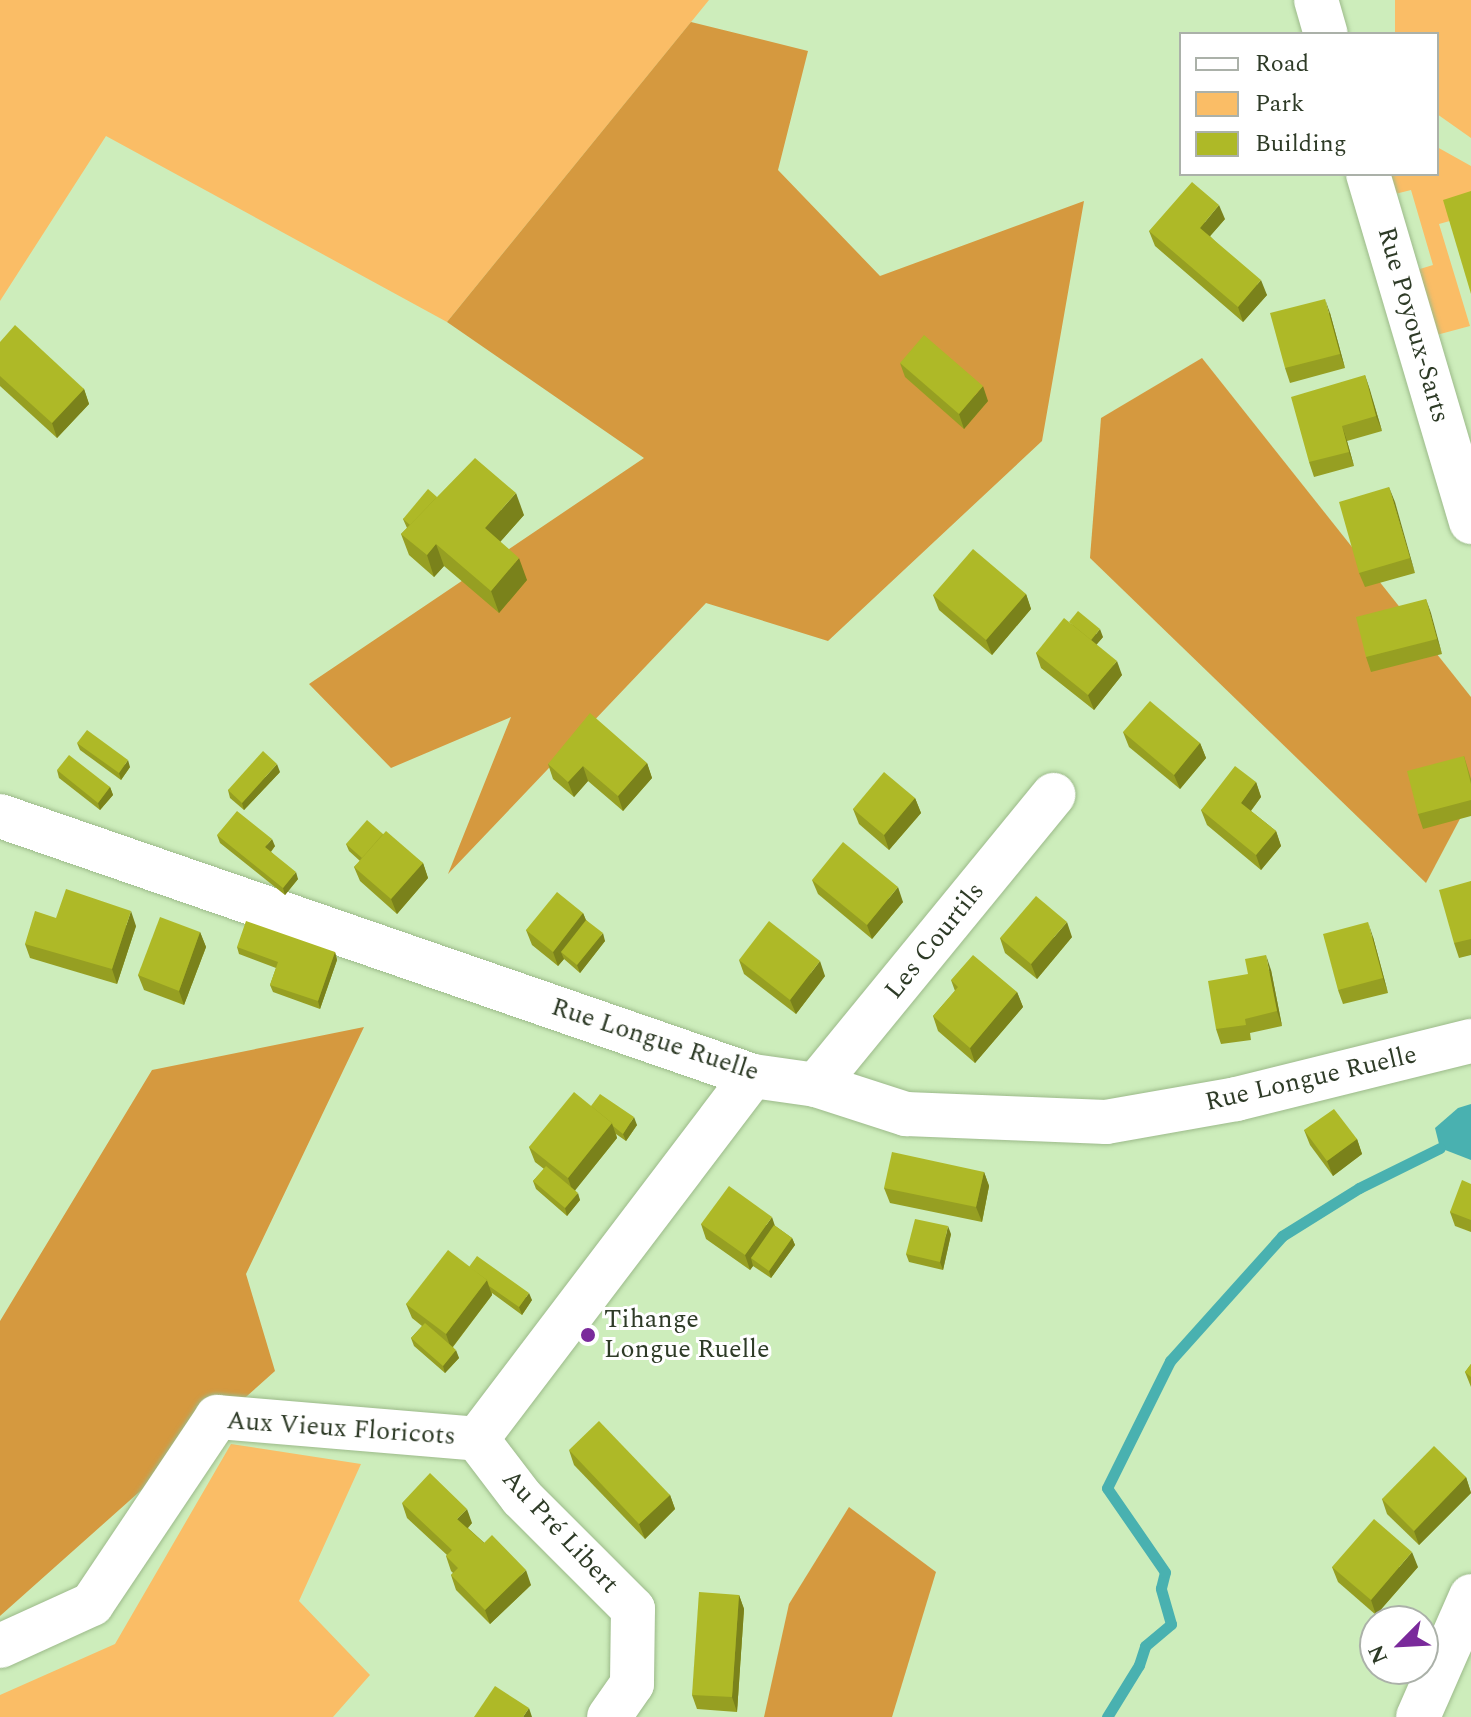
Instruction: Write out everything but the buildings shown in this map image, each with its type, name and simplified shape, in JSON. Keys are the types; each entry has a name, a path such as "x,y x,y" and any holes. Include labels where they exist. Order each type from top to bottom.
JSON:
{"street":[{"path":"1316,0 1325,32"},
{"name":"Rue Poyoux-Sarts","path":"1369,176 1471,522"},
{"name":"Les Courtils","path":"816,1085 1053,795"},
{"name":"Rue Longue Ruelle","path":"0,816 753,1076 816,1085 906,1114 1106,1122 1236,1099 1471,1041"},
{"name":"Aux Vieux Floricots","path":"0,1646 92,1604 217,1417 477,1439 753,1076"},
{"name":"Au Pré Libert","path":"477,1439 522,1498 633,1609 632,1684 609,1717"},
{"path":"1418,1717 1471,1596"}],"green space":[{"path":"0,0 709,0 447,322 106,136 0,301"},
{"path":"1395,0 1471,0 1471,138 1439,115 1439,32 1395,32"},
{"path":"1439,148 1471,166 1471,215 1439,224 1470,326 1429,337 1410,272 1433,265 1411,190 1387,196 1381,176 1439,176"},
{"path":"231,1444 361,1464 299,1601 370,1675 333,1717 0,1717 0,1695 115,1644"}],"shaded area":[{"path":"691,22 808,51 778,170 880,276 1084,201 1042,441 828,641 706,603 448,874 511,717 391,768 309,684 644,458 447,322"},
{"path":"1202,358 1471,697 1471,798 1426,883 1090,558 1101,418"},
{"path":"364,1027 246,1274 275,1371 0,1616 0,1321 152,1070"},
{"path":"849,1507 936,1572 892,1717 764,1717 789,1604"}],"water":[{"path":"1471,1104 1471,1160 1440,1148 1435,1128 1458,1108"}],"waterway":[{"path":"1107,1717 1139,1665 1145,1646 1171,1624 1161,1588 1165,1572 1107,1488 1170,1361 1282,1236 1359,1188 1440,1148"}],"place":[{"name":"Tihange Longue Ruelle","path":"588,1335"}]}
